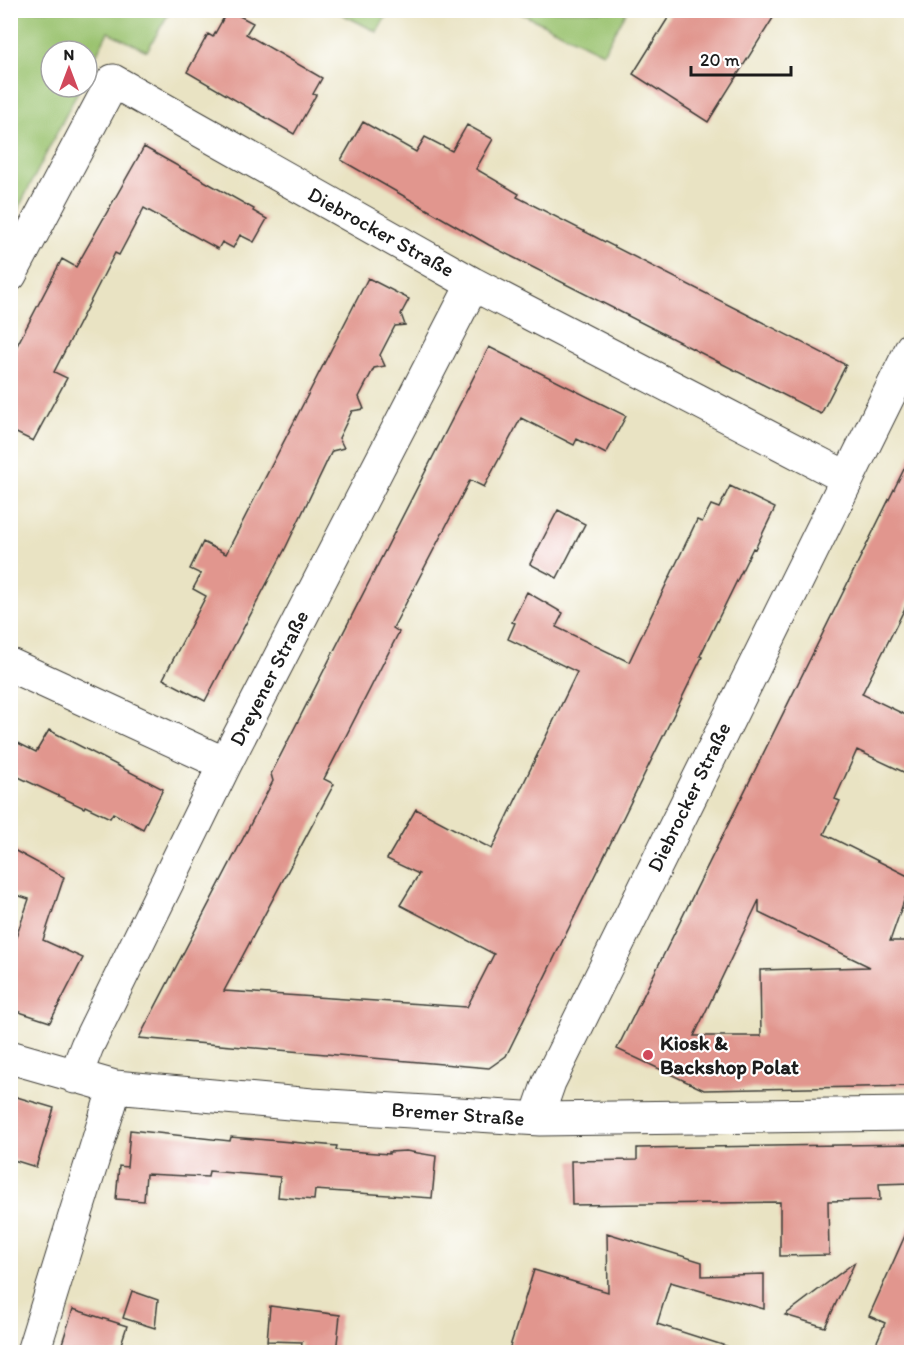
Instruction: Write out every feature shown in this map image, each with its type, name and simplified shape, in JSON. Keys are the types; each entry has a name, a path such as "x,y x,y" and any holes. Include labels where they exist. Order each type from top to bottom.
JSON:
{"street":[{"name":"Diebrocker Straße","path":"10,275 113,81 473,284 847,478"},
{"name":"Dreyener Straße","path":"75,1077 87,1046 225,764 473,284"},
{"name":"Diebrocker Straße","path":"540,1119 541,1105 549,1082 912,348"},
{"path":"10,665 225,764"},
{"name":"Bremer Straße","path":"10,1057 115,1088 312,1105 540,1119 912,1114"},
{"path":"33,1353 115,1088"}],"green space":[{"path":"11,10 170,11 147,51 108,32 99,50 99,39 39,39 39,99 74,99 11,223"},
{"path":"389,10 377,32 336,11"},
{"path":"516,11 627,11 603,53"}],"building":[{"path":"228,10 253,23 246,34 322,78 313,94 316,95 294,134 187,72 208,34 213,37"},
{"path":"673,10 778,10 708,122 633,74"},
{"path":"363,122 416,152 425,137 452,151 467,125 493,139 476,169 519,194 517,197 846,365 821,414 489,245 341,160"},
{"path":"144,147 254,209 253,211 267,219 254,242 240,235 233,248 222,242 218,249 144,208 119,255 115,253 54,372 67,378 33,441 10,430 10,359 62,259 76,267"},
{"path":"368,278 409,299 401,314 405,325 395,326 380,355 385,366 374,368 359,397 364,409 352,411 339,438 344,448 332,451 285,549 205,701 163,679 206,596 193,589 201,574 190,569 203,542 226,554"},
{"path":"489,347 626,416 606,454 577,439 574,445 521,418 484,487 470,480 393,628 399,632 324,779 334,784 224,991 467,1007 494,954 400,905 419,874 387,859 416,809 492,849 577,672 508,639 515,623 512,622 527,592 563,613 556,627 629,662 697,520 702,522 711,505 719,508 730,486 775,508 755,549 753,548 506,1056 489,1068 139,1038 273,781 271,774"},
{"path":"912,453 912,594 862,694 912,718 912,776 857,750 835,799 840,801 824,834 912,878 890,941 912,941 912,1086 704,1090 617,1049","holes":["759,900 759,913 870,967 760,970 761,1036 694,1036"]},
{"path":"558,510 585,524 557,578 530,564"},
{"path":"49,730 163,789 143,829 113,813 110,818 85,806 84,808 10,773 10,739 36,752"},
{"path":"10,848 64,877 43,940 83,958 50,1022 10,1009 10,955 29,899 10,893"},
{"path":"10,1095 54,1108 36,1167 10,1159"},
{"path":"130,1130 230,1141 231,1137 337,1146 336,1150 389,1154 389,1152 406,1151 436,1156 432,1198 315,1190 314,1200 278,1197 280,1177 209,1171 208,1177 146,1174 144,1201 116,1199 119,1166 127,1167"},
{"path":"912,1144 912,1183 879,1184 880,1200 828,1201 829,1255 780,1256 780,1202 572,1205 571,1161 637,1160 637,1148"},
{"path":"912,1220 912,1353 872,1353 885,1323 869,1316"},
{"path":"607,1233 702,1262 702,1276 764,1274 764,1309 670,1282 657,1324 729,1347 728,1353 508,1353 534,1270 608,1292"},
{"path":"855,1262 825,1327 785,1315"},
{"path":"132,1291 158,1300 155,1328 123,1318"},
{"path":"270,1306 340,1315 336,1353 301,1353 302,1342 267,1341"},
{"path":"73,1309 127,1326 118,1353 59,1353"}],"place":[{"name":"Kiosk & Backshop Polat","path":"648,1055"}]}
